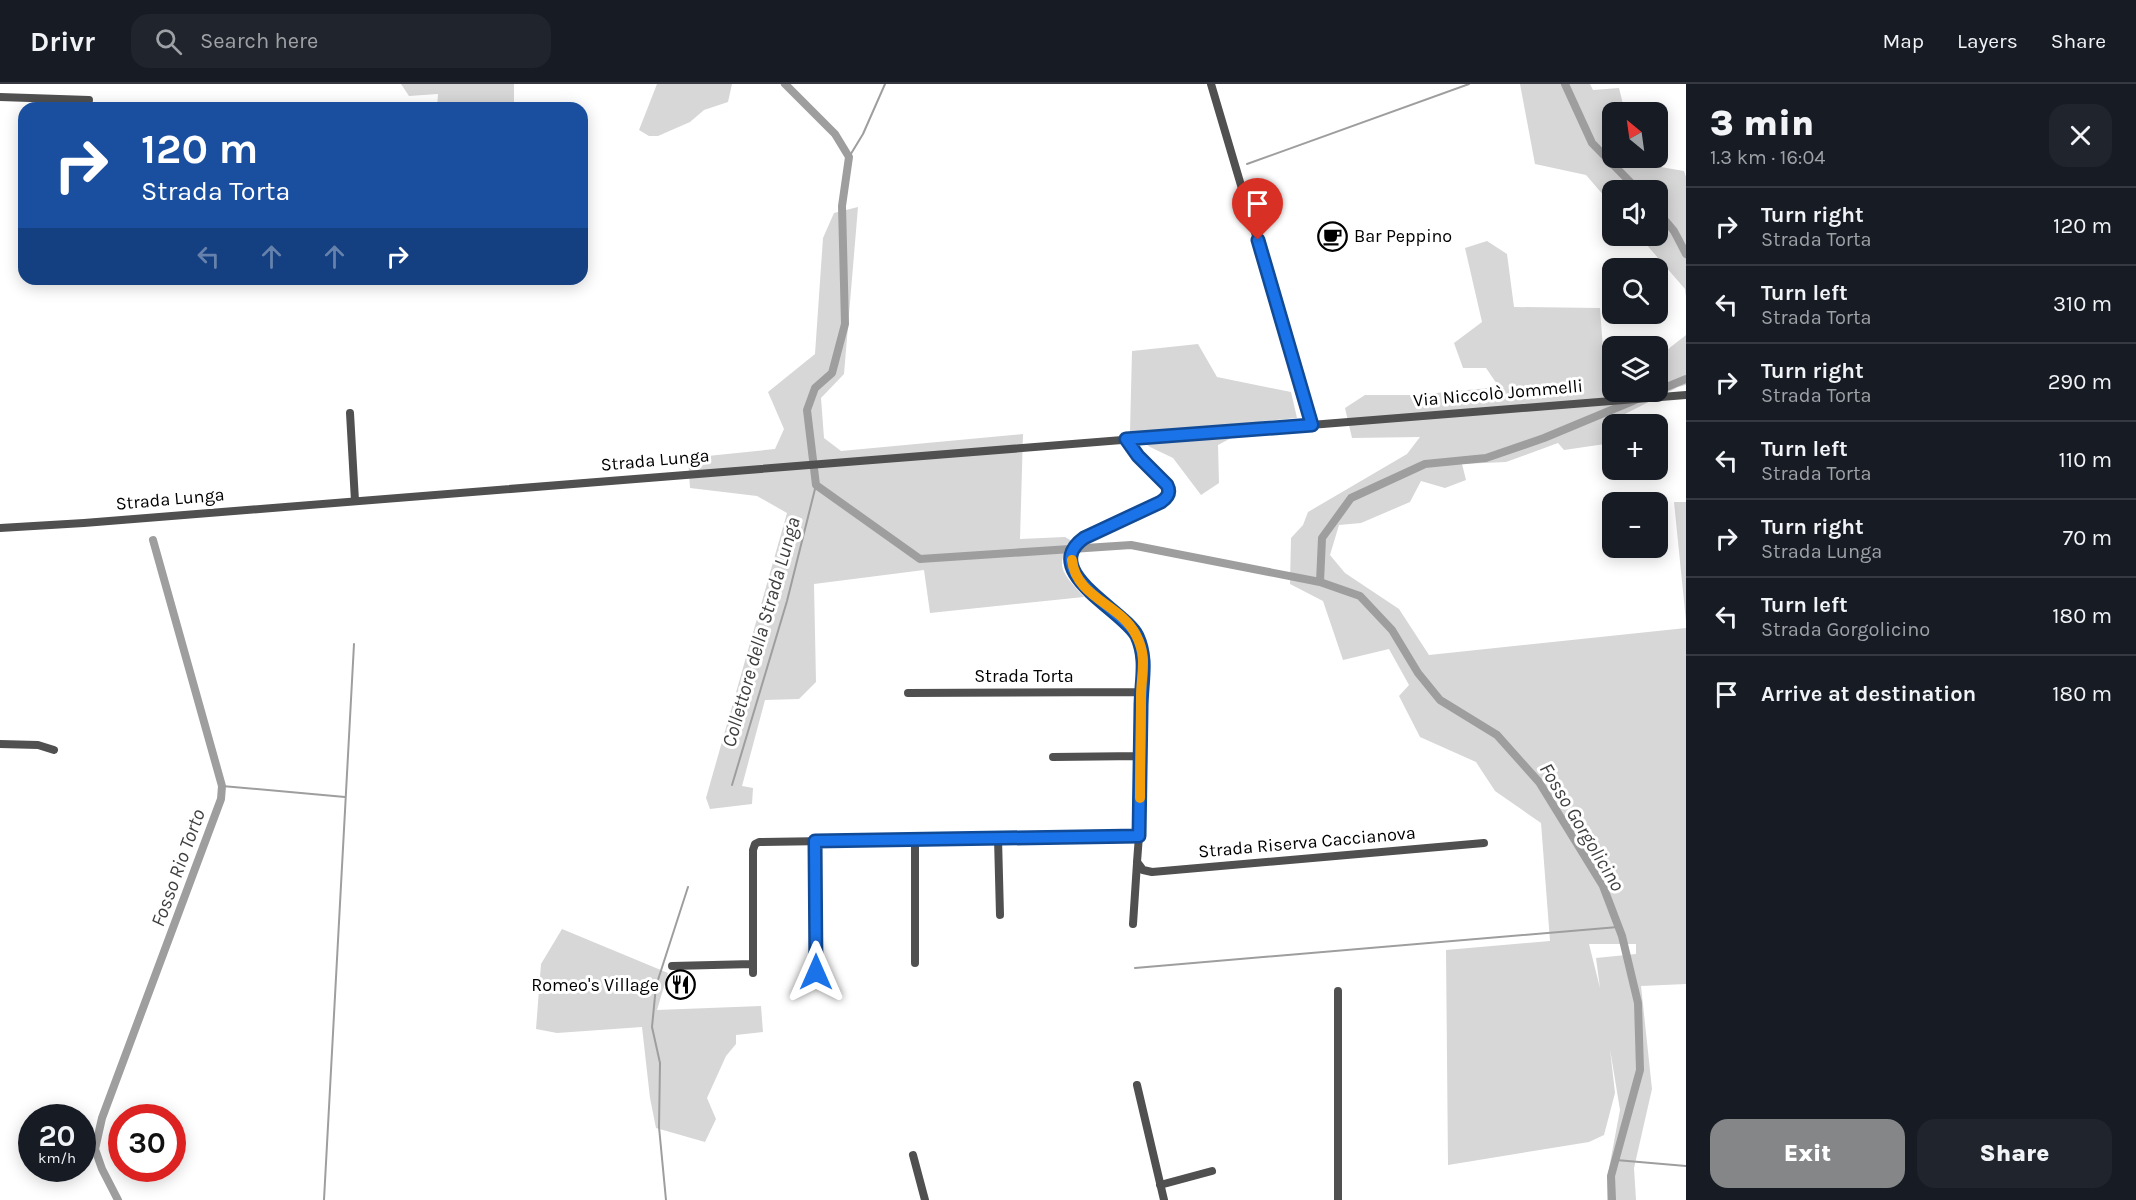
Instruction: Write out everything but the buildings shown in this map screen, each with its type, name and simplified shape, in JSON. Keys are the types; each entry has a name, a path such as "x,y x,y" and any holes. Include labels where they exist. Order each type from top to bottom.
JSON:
{"street":[{"path":"1211,84 1312,425"},
{"path":"0,97 89,100"},
{"name":"Via Niccolò Jommelli","path":"1312,425 1686,395"},
{"path":"350,413 355,501"},
{"name":"Strada Lunga","path":"0,528 1312,425"},
{"path":"1126,439 1138,456 1167,485 1168,496 1161,502 1084,538 1077,544 1072,556 1074,569 1082,584 1093,596 1126,621 1136,634 1144,659 1141,692 1139,836 1133,924"},
{"name":"Strada Torta","path":"908,693 1141,692"},
{"path":"0,744 38,745 54,750"},
{"path":"1053,757 1140,756"},
{"path":"672,966 753,969 754,846 761,841 1139,836"},
{"path":"998,838 1000,915"},
{"path":"915,839 915,963"},
{"path":"815,841 816,972"},
{"name":"Strada Riserva Caccianova","path":"1137,862 1143,870 1156,872 1484,843"},
{"path":"1338,991 1338,1200"},
{"path":"1137,1085 1164,1200"},
{"path":"913,1155 925,1200"},
{"path":"1160,1185 1212,1172"}],"shaded area":[{"path":"401,84 514,84 514,102 437,102 438,94 409,96"},
{"path":"657,84 732,84 728,102 704,110 690,122 658,136 649,136 639,130"},
{"path":"1520,84 1590,84 1593,90 1619,88 1622,102 1602,102 1602,168 1666,168 1684,171 1686,177 1686,297 1685,289 1668,269 1668,258 1658,258 1648,246 1668,246 1668,180 1602,180 1602,193 1586,175 1535,164"},
{"path":"858,207 844,374 821,398 824,438 841,451 1023,434 1020,539 1065,537 1072,541 1063,558 1063,571 1084,597 930,613 924,570 814,584 816,682 799,699 765,700 742,786 753,788 752,804 710,809 706,798 787,513 757,496 690,488 688,458 775,449 784,429 768,392 815,354 823,238 834,213"},
{"path":"1487,241 1507,254 1514,307 1600,308 1602,402 1649,402 1625,414 1602,414 1602,444 1564,450 1558,443 1506,462 1462,464 1466,480 1445,488 1421,481 1410,502 1361,523 1339,525 1330,555 1345,573 1399,609 1429,655 1686,628 1686,984 1641,986 1652,1089 1634,1168 1636,1200 1607,1200 1607,1179 1620,1110 1610,1049 1615,1093 1604,1135 1589,1142 1448,1165 1446,950 1550,941 1541,823 1495,791 1476,762 1420,737 1399,696 1409,685 1389,649 1343,660 1323,601 1290,584 1291,538 1303,525 1308,512 1407,454 1420,437 1352,438 1345,408 1365,395 1415,395 1499,387 1486,368 1463,368 1454,343 1482,322 1465,248","holes":["1589,944 1636,944 1636,954 1596,958 1600,988"]},
{"path":"1686,335 1686,385 1668,392 1668,349"},
{"path":"1198,344 1217,377 1291,392 1297,418 1263,421 1218,445 1219,483 1201,495 1173,458 1150,447 1130,432 1132,351"},
{"path":"1674,502 1686,502 1686,621"},
{"path":"562,929 668,973 657,1010 761,1006 763,1032 736,1035 736,1044 726,1056 707,1098 716,1119 705,1142 656,1128 650,1098 642,1027 557,1033 536,1029 541,964"}],"waterway":[{"path":"785,84 835,134 849,157 842,206 845,324 832,373 815,388 807,410 816,485 920,559 1131,545 1320,582"},
{"path":"849,157 863,134 885,84"},
{"path":"1247,164 1469,84"},
{"name":"Fosso Gorgolicino","path":"1565,84 1592,143 1628,180"},
{"name":"Fosso Gorgolicino","path":"1668,224 1686,254"},
{"name":"Fosso Gorgolicino","path":"1612,1200 1611,1176 1640,1070 1638,1003 1622,936 1603,886 1539,782 1497,735 1440,700 1418,673 1392,630 1360,596 1320,582 1322,538 1351,498 1425,464 1486,458 1544,438 1686,379"},
{"name":"Collettore della Strada Lunga","path":"732,785 787,601 816,485"},
{"name":"Fosso Rio Torto","path":"118,1200 102,1169 95,1149 102,1118 221,799 222,786 153,540"},
{"path":"324,1200 354,644"},
{"path":"222,786 345,797"},
{"name":"Collettore della Strada Lunga","path":"666,1200 659,1127 660,1063 652,1027 656,986 688,887"},
{"path":"1135,968 1618,927"},
{"path":"1616,1160 1686,1166"}],"slow traffic":[{"path":"1072,560 1075,574 1082,584 1093,596 1126,621 1134,630 1142,650 1144,668 1141,692 1140,798"}],"place":[{"name":"Bar Peppino","path":"1333,236"},
{"name":"Romeo's Village","path":"680,985"}],"route":[{"path":"816,972 815,841 1139,836 1143,654 1134,630 1129,624 1093,596 1078,580 1072,556 1077,544 1084,538 1161,502 1168,496 1167,485 1138,456 1126,439 1312,425 1258,240"}]}
